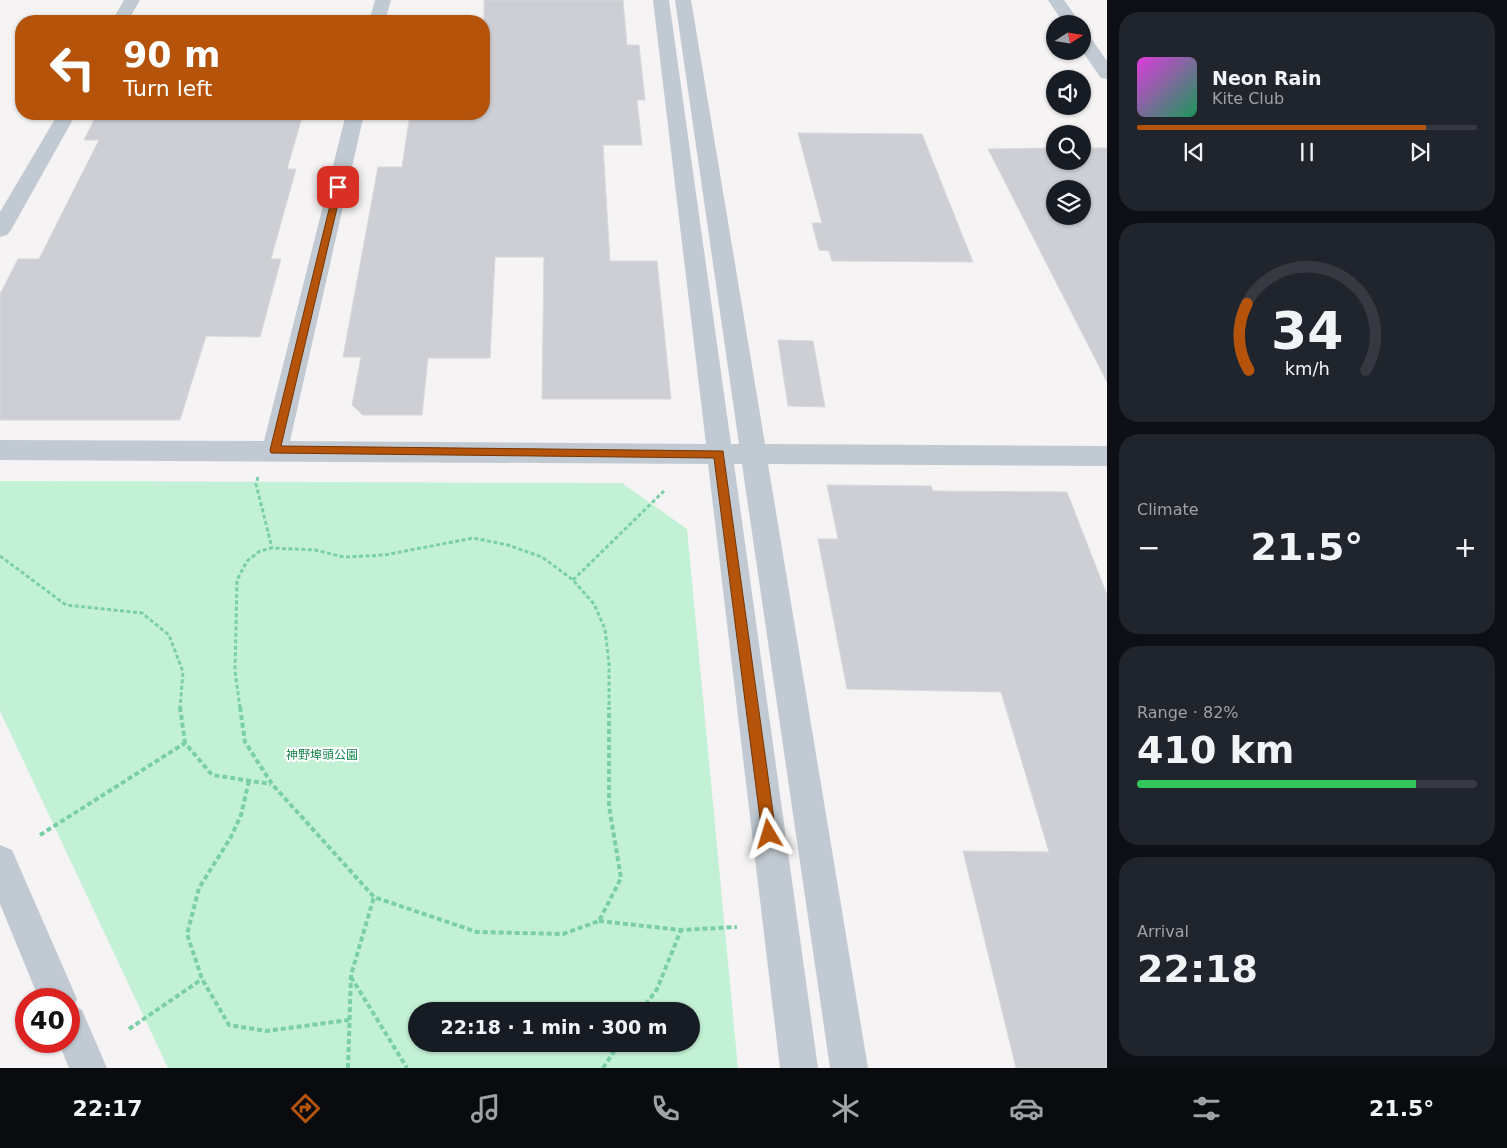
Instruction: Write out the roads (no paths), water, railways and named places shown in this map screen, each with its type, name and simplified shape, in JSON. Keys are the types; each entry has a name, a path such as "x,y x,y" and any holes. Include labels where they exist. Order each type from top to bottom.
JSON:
{"street":[{"path":"123,15 132,0"},
{"path":"379,15 383,0"},
{"path":"661,0 799,1068"},
{"path":"682,0 849,1068"},
{"path":"1056,0 1066,15"},
{"path":"1091,51 1107,74"},
{"path":"0,230 64,120"},
{"path":"275,450 354,120"},
{"path":"0,450 1107,456"},
{"path":"0,862 53,988"},
{"path":"80,1049 88,1068"}],"park label":[{"name":"神野埠頭公園","path":"322,755"}]}
